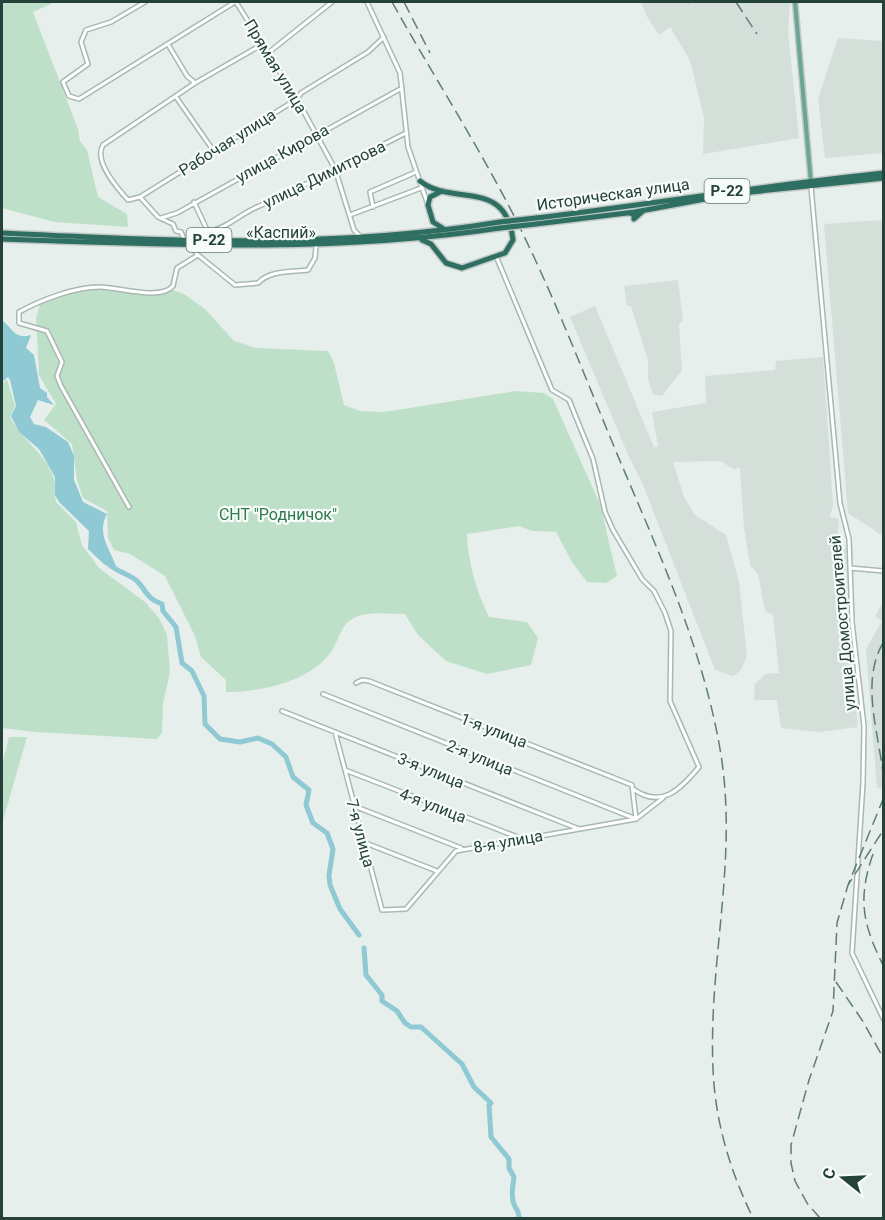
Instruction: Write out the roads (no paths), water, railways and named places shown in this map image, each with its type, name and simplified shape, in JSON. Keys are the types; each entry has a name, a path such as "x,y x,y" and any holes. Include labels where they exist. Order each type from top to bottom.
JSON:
{"highway":[{"name":"Историческая улица","path":"536,221 884,173"},
{"name":"Историческая улица","path":"417,236 536,221 625,213 811,183 884,178"},
{"path":"420,181 442,191 486,198 498,206 513,240 509,249 462,268 446,263 428,242 417,236 430,225 428,204 430,197 442,191"},
{"path":"430,215 435,225 454,232"},
{"path":"435,250 439,240 454,232"},
{"name":"«Каспий»","path":"2,234 187,244 417,236"},
{"name":"«Каспий»","path":"2,239 316,246 417,236"}],"main road":[{"path":"795,2 811,183"}],"street":[{"path":"145,2 122,13 111,22 86,30 81,42 88,64 63,82 69,96 79,99 236,2"},
{"name":"Прямая улица","path":"236,2 297,99 335,169 354,230"},
{"path":"268,53 332,2"},
{"path":"367,2 400,73 406,133 416,172 428,204"},
{"name":"Рабочая улица","path":"140,197 297,99 301,93 368,52 384,37"},
{"path":"263,44 195,83 111,139 100,150 100,157 111,180 128,200 140,197 161,218 172,224 176,231 181,232 187,244 198,255 235,285 258,283 264,276 272,274 308,270 315,258 316,246"},
{"path":"168,45 187,76 195,83"},
{"name":"улица Кирова","path":"161,218 402,88"},
{"path":"176,97 213,150"},
{"name":"улица Димитрова","path":"194,202 208,232 222,229 237,217 321,178 406,133"},
{"path":"373,207 369,198 370,192 416,172"},
{"name":"улица Домостроителей","path":"811,183 840,503 849,539 849,568 864,726 863,783 852,953 884,1020"},
{"path":"350,215 422,188"},
{"path":"348,238 354,230 361,237"},
{"path":"129,507 61,386 57,376 62,362 47,332 19,323 19,312 70,292 99,287 164,292 173,286 177,268 198,255"},
{"path":"495,256 552,390 569,400 593,459 605,512 613,530 642,579 654,591 671,631 670,701 699,767 636,819"},
{"path":"849,568 884,571"},
{"name":"1-я улица","path":"356,683 362,680 369,681 632,787 648,798 665,797"},
{"name":"2-я улица","path":"323,694 636,819"},
{"name":"3-я улица","path":"282,711 580,829"},
{"name":"7-я улица","path":"335,732 382,910 406,909"},
{"name":"4-я улица","path":"345,770 521,839"},
{"path":"632,787 636,819"},
{"path":"354,806 463,849"},
{"name":"8-я улица","path":"406,909 456,851 636,819"},
{"path":"363,843 437,871"}],"water":[{"path":"3,321 18,335 31,335 26,348 34,355 40,388 47,393 47,397 54,405 38,400 30,417 34,424 46,427 68,442 74,456 74,480 83,502 107,514 103,534 116,566 105,565 88,549 89,531 59,502 55,495 55,477 39,449 19,432 11,416 16,406 10,380 8,377 2,382"}],"waterway":[{"path":"106,561 113,568 138,582 150,597 162,604 163,611 176,627 182,663 192,671 204,696 205,724 220,739 240,742 258,738 272,744 286,757 293,777 309,790 306,805 313,823 327,833 333,849 329,875 330,885 340,909 359,935"},
{"path":"364,948 366,975 382,995 382,1001 397,1011 405,1023 411,1027 421,1027 462,1064 474,1087 491,1103 489,1105 491,1137 509,1159 509,1168 514,1177 512,1198 519,1218"}],"railway":[{"path":"392,2 492,175 537,263 665,567 701,668 718,738 724,781 726,822 713,1027 714,1088 725,1145 737,1182 753,1218"},
{"path":"404,2 430,53"},
{"path":"736,2 757,34"},
{"path":"883,643 876,659 872,694 884,783"},
{"path":"884,797 848,885 884,829"},
{"path":"873,854 865,885 865,912 871,938 884,967"},
{"path":"820,1218 807,1203 795,1181 791,1163 791,1145 809,1080 833,1011 837,923 848,885"},
{"path":"836,982 862,1020 884,1059"}],"park label":[{"name":"СНТ \"Родничок\"","path":"278,514"}]}
